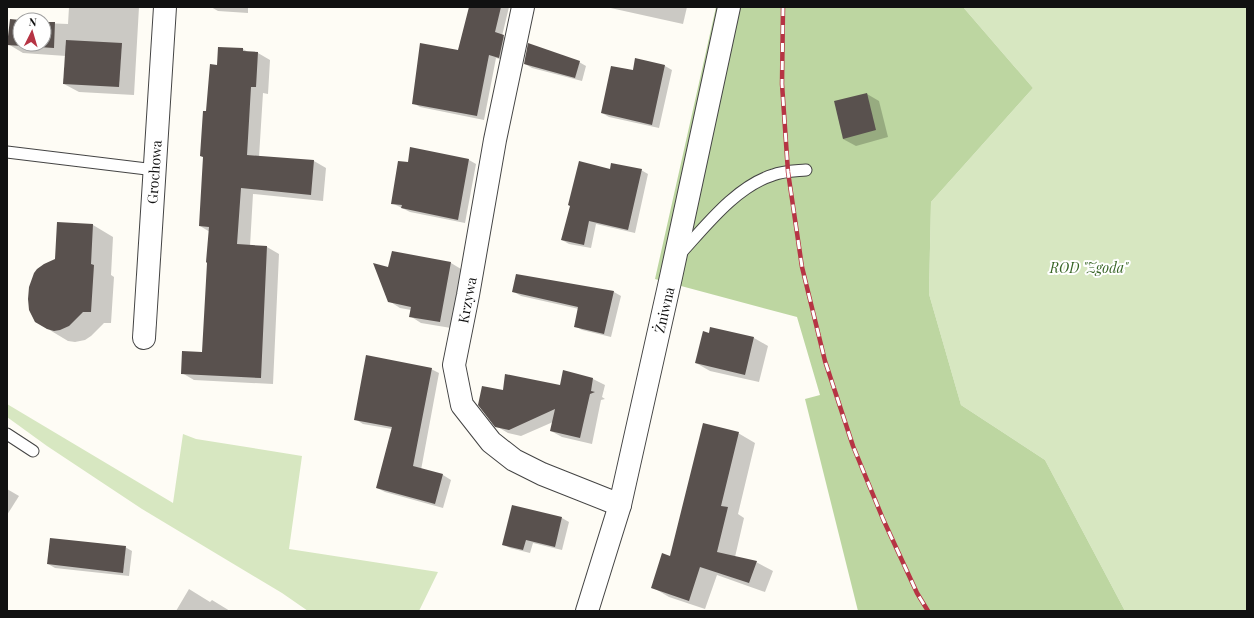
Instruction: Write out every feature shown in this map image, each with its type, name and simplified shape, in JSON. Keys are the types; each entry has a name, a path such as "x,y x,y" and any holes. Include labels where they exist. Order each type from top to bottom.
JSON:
{"street":[{"name":"Grochowa","path":"144,338 165,7"},
{"name":"Krzywa","path":"523,7 495,140 468,295 454,365 460,398 462,405 491,442 514,460 542,474 620,506"},
{"name":"Żniwna","path":"588,611 620,506 675,260 729,7"}],"lane":[{"path":"7,152 155,170"},
{"path":"675,260 720,212 746,188 773,175 806,170"},
{"path":"7,434 33,451"}],"green space":[{"path":"716,7 963,7 1033,88 931,202 929,294 961,405 1045,460 1125,611 858,611 805,399 820,395 797,317 655,279"},
{"name":"ROD \"Zgoda\"","path":"963,7 1247,7 1247,611 1125,611 1045,460 961,405 929,294 931,202 1033,88"},
{"path":"7,404 173,503 183,434 196,439 302,456 289,549 438,572 419,611 308,611 282,593 142,509 47,446 7,417"}],"building":[{"path":"469,7 501,7 495,32 504,35 499,58 489,55 477,116 412,104 420,43 458,50"},
{"path":"10,19 12,19 12,45 7,45"},
{"path":"52,22 55,22 54,48 52,48"},
{"path":"66,40 122,43 119,87 63,84"},
{"path":"528,43 580,61 575,78 524,64"},
{"path":"218,47 243,48 243,51 258,52 256,87 251,87 247,155 314,160 311,195 241,188 237,244 267,246 261,378 181,374 182,351 202,352 209,227 199,226 203,157 200,156 203,111 206,111 210,64 217,65"},
{"path":"635,58 665,65 652,125 601,113 611,66 633,70"},
{"path":"867,93 876,130 843,139 834,101"},
{"path":"410,147 469,159 458,220 401,208 402,205 391,204 398,161 408,162"},
{"path":"579,161 610,169 611,163 642,169 628,230 589,221 584,245 561,240 570,206 568,205"},
{"path":"57,222 93,224 91,264 94,265 91,312 83,312 69,326 54,331 35,322 29,310 28,299 29,287 34,273 44,264 55,259"},
{"path":"392,251 451,262 440,322 409,317 411,307 388,302 373,263 388,267"},
{"path":"516,274 614,291 604,334 574,327 578,307 512,292"},
{"path":"710,327 754,337 745,375 695,363 703,331 709,333"},
{"path":"366,355 432,368 413,466 443,474 435,504 376,488 392,427 354,420"},
{"path":"563,370 593,378 591,391 595,392 590,394 580,438 550,431 555,409 509,430 495,427 478,405 482,386 503,390 505,374 560,385"},
{"path":"703,423 739,432 721,506 728,507 717,552 757,561 749,583 700,567 689,601 651,588 662,553 670,556"},
{"path":"512,505 562,517 555,547 526,540 523,550 502,545"},
{"path":"50,538 126,546 123,573 47,564"}],"railway":[{"path":"783,7 782,84 788,172 802,267 825,361 853,446 883,519 917,593 928,611"}]}
